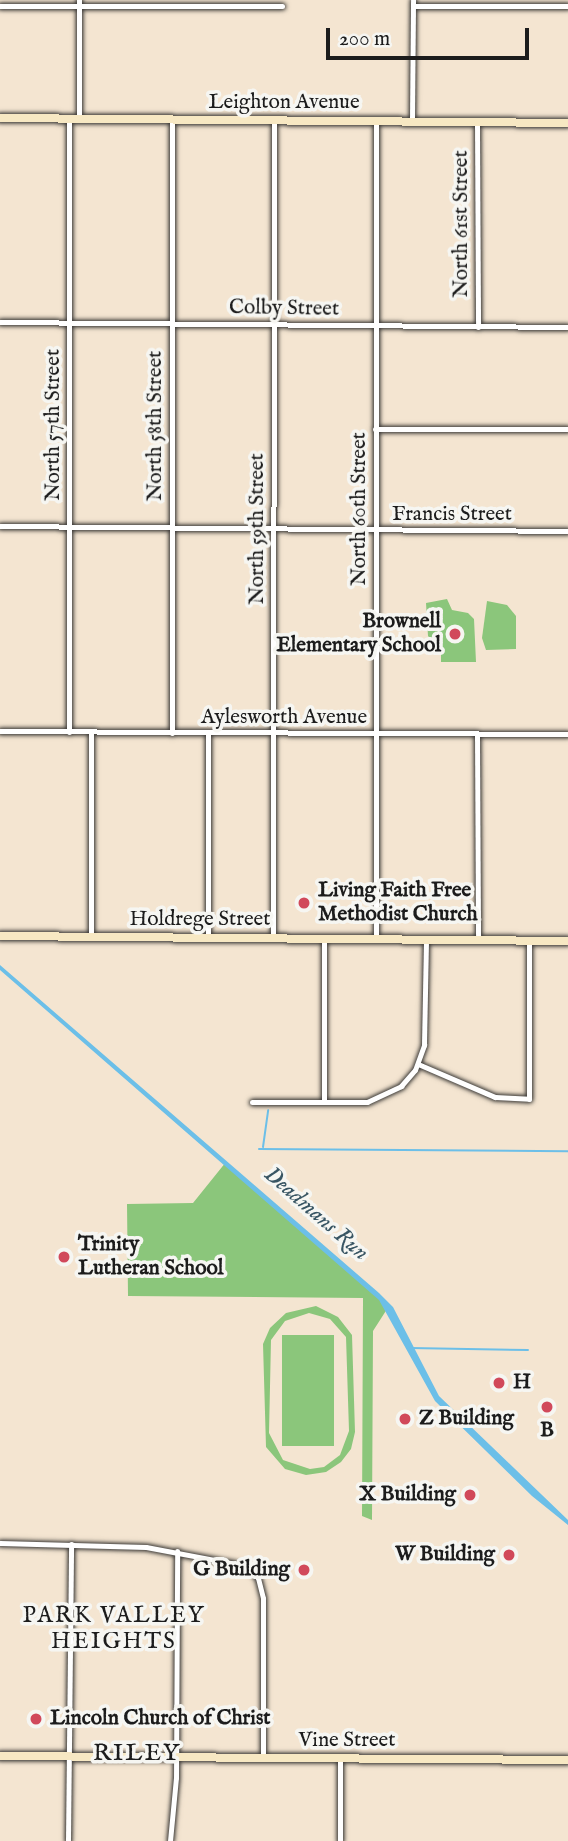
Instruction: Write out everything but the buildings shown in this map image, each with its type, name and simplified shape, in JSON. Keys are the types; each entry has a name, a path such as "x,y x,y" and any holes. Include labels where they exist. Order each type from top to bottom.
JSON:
{"main road":[{"name":"Leighton Avenue","path":"0,118 568,123"},
{"name":"Holdrege Street","path":"0,936 568,941"},
{"name":"Vine Street","path":"0,1756 568,1760"}],"street":[{"path":"0,6 79,3 282,6"},
{"name":"North 57th Street","path":"69,732 69,323 79,3"},
{"path":"412,121 413,3 568,6"},
{"name":"North 58th Street","path":"172,119 172,733"},
{"name":"North 59th Street","path":"273,938 274,120"},
{"name":"North 60th Street","path":"376,121 376,939"},
{"name":"North 61st Street","path":"477,122 478,327"},
{"name":"Colby Street","path":"0,322 568,327"},
{"path":"375,429 568,429"},
{"name":"Francis Street","path":"0,526 568,531"},
{"name":"Aylesworth Avenue","path":"0,731 568,734"},
{"path":"91,732 91,937"},
{"path":"208,733 208,938"},
{"path":"477,734 478,940"},
{"path":"324,939 324,1102"},
{"path":"252,1102 324,1102 381,1098 401,1086 418,1064 425,1034 426,940"},
{"path":"418,1064 495,1097 529,1099 529,940"},
{"path":"0,1543 177,1550 238,1561 258,1578 263,1598 263,1758"},
{"path":"68,1841 71,1544"},
{"path":"170,1841 177,1758 177,1550"},
{"path":"340,1759 340,1841"}],"green space":[{"path":"447,599 452,610 468,613 474,619 476,662 441,662 441,650 428,636 426,603"},
{"path":"487,601 507,605 516,616 516,649 486,650 482,638"},
{"path":"226,1162 389,1306 373,1331 372,1520 362,1516 363,1298 128,1296 127,1204 193,1203"},
{"path":"316,1306 338,1317 352,1335 355,1432 351,1449 341,1462 326,1472 306,1475 285,1469 266,1447 263,1344 270,1328 286,1313","holes":["309,1313 330,1319 346,1337 349,1431 340,1455 324,1467 310,1469 283,1460 269,1433 271,1340 285,1321"]},
{"path":"282,1335 334,1335 334,1446 282,1446"}],"water":[{"path":"0,965 379,1293 393,1307 439,1396 568,1520 568,1525 532,1496 435,1401 379,1300 0,970"}],"waterway":[{"path":"263,1147 268,1110"},
{"path":"259,1149 568,1151"},
{"path":"410,1348 528,1350"}],"place":[{"name":"Brownell Elementary School","path":"455,634"},
{"name":"Living Faith Free Methodist Church","path":"304,903"},
{"name":"Trinity Lutheran School","path":"64,1257"},
{"name":"H","path":"499,1383"},
{"name":"B","path":"547,1407"},
{"name":"Z Building","path":"405,1419"},
{"name":"X Building","path":"470,1495"},
{"name":"W Building","path":"509,1555"},
{"name":"G Building","path":"304,1570"},
{"name":"Lincoln Church of Christ","path":"36,1719"}],"district":[{"name":"PARK VALLEY HEIGHTS","path":"114,1629"},
{"name":"RILEY","path":"137,1754"}],"water label":[{"name":"Deadmans Run","path":"316,1214"}]}
